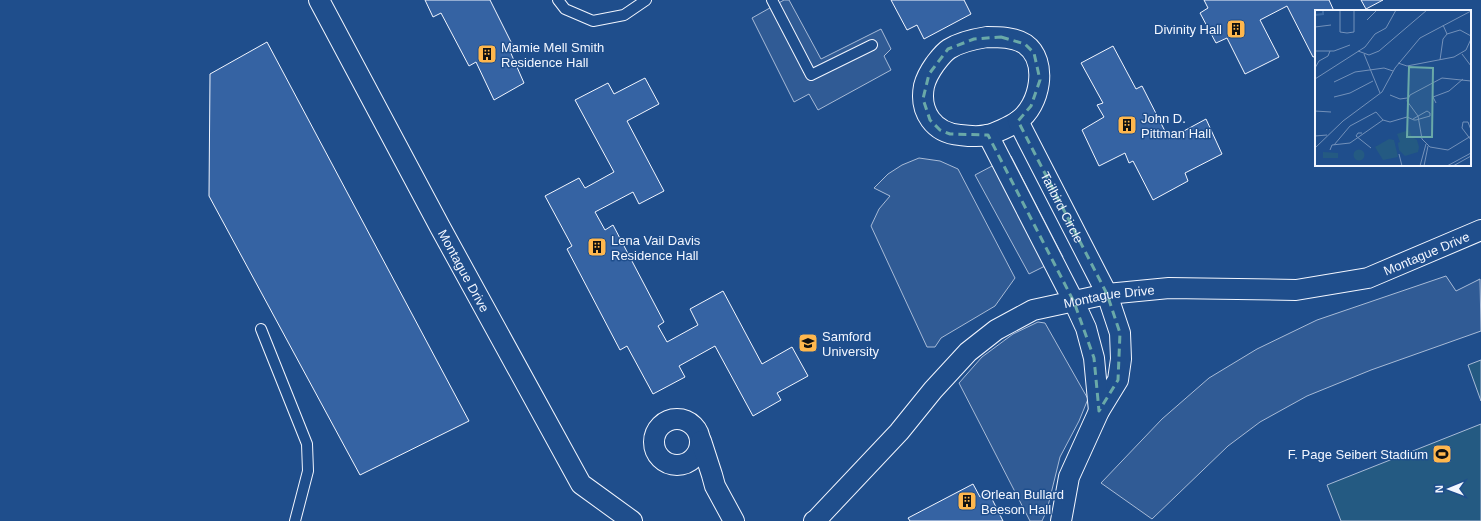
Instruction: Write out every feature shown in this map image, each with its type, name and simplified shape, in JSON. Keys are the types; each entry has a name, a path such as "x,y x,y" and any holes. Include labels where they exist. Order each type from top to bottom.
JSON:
{"street":[{"name":"Montague Drive","path":"319,0 444,234 581,484 632,521"},
{"path":"987,37 1014,39 1022,43 1034,54 1040,74 1038,88 1031,106 1018,121 988,135 968,136 950,134 940,130 930,120 926,112 923,99 924,86 929,74 948,49 974,39 987,37"},
{"name":"Tailbird Circle","path":"1018,121 1107,294 1120,333 1118,380 1099,411 1069,477 1061,521"},
{"path":"988,135 1086,328 1094,358 1099,411"},
{"name":"Montague Drive","path":"814,521 899,432 933,390 968,352 996,330 1033,310 1107,294 1169,288 1296,290 1368,278 1481,230"},
{"path":"715,486 699,476 667,463 660,458 654,443 658,428 664,422 671,419 686,419 697,429 715,486 734,521"},
{"path":"674,465 690,462 696,457 700,450 701,441"}],"lane":[{"path":"558,0 565,9 593,21 624,16 646,0"},
{"path":"772,0 811,75 872,44"},
{"path":"261,329 307,444 308,471 295,521"}],"highlighted area":[{"path":"1001,37 1025,44 1034,53 1040,80 1031,106 1018,121 1107,294 1120,333 1118,380 1099,411 1094,358 1074,302 988,135 950,134 940,130 930,120 923,99 929,74 948,49 974,39"}],"shaded area":[{"path":"784,0 789,0 821,59 881,29 891,49 884,56 891,70 818,110 809,94 794,102 752,18"},
{"path":"1011,156 1063,257 1029,274 975,175"},
{"path":"919,158 940,161 958,169 1015,278 995,306 941,338 935,347 927,347 871,226 879,209 890,196 874,188 888,174 902,165"},
{"path":"1446,276 1456,291 1480,279 1481,331 1371,370 1307,396 1260,422 1228,446 1152,519 1101,483 1162,419 1209,378 1257,349 1317,320"},
{"path":"1038,322 1045,323 1088,399 1079,421 1060,457 1047,510 1042,521 1030,521 959,383 982,357 1013,334"},
{"path":"1481,360 1481,401 1468,365"},
{"name":"F. Page Seibert Stadium","path":"1481,424 1481,521 1341,521 1327,485"}],"building":[{"name":"Mamie Mell Smith Residence Hall","path":"425,0 490,0 513,46 509,49 524,83 494,100 476,62 469,66 441,13 433,17"},
{"path":"891,0 964,0 971,14 924,39 917,25 907,30"},
{"name":"Divinity Hall","path":"1204,0 1329,0 1334,10 1315,10 1315,56 1313,57 1287,6 1260,20 1279,57 1245,74 1227,38 1216,43 1200,13 1208,8"},
{"path":"1361,0 1383,0 1366,9"},
{"path":"267,42 469,421 360,475 209,196 210,74"},
{"name":"John D. Pittman Hall","path":"1113,46 1136,89 1142,86 1169,139 1206,119 1222,154 1185,173 1188,181 1153,200 1133,161 1129,163 1125,153 1099,166 1082,130 1104,117 1097,105 1103,103 1081,63"},
{"name":"Lena Vail Davis Residence Hall","path":"645,78 659,104 627,121 664,191 639,204 633,192 595,212 605,230 613,225 664,322 658,326 667,342 698,325 690,309 723,291 762,364 792,347 808,376 777,393 781,400 753,416 715,346 679,366 685,377 653,394 627,346 620,350 567,249 572,246 545,196 579,178 585,188 614,172 575,100 608,83 614,94"},
{"name":"Orlean Bullard Beeson Hall","path":"973,484 980,497 989,493 1003,521 910,521 908,518"}],"place":[{"name":"Divinity Hall","path":"1236,29"},
{"name":"Mamie Mell Smith Residence Hall","path":"487,54"},
{"name":"John D. Pittman Hall","path":"1127,125"},
{"name":"Lena Vail Davis Residence Hall","path":"597,247"},
{"name":"Samford University","path":"808,343"},
{"name":"F. Page Seibert Stadium","path":"1442,454"},
{"name":"Orlean Bullard Beeson Hall","path":"967,501"}]}
